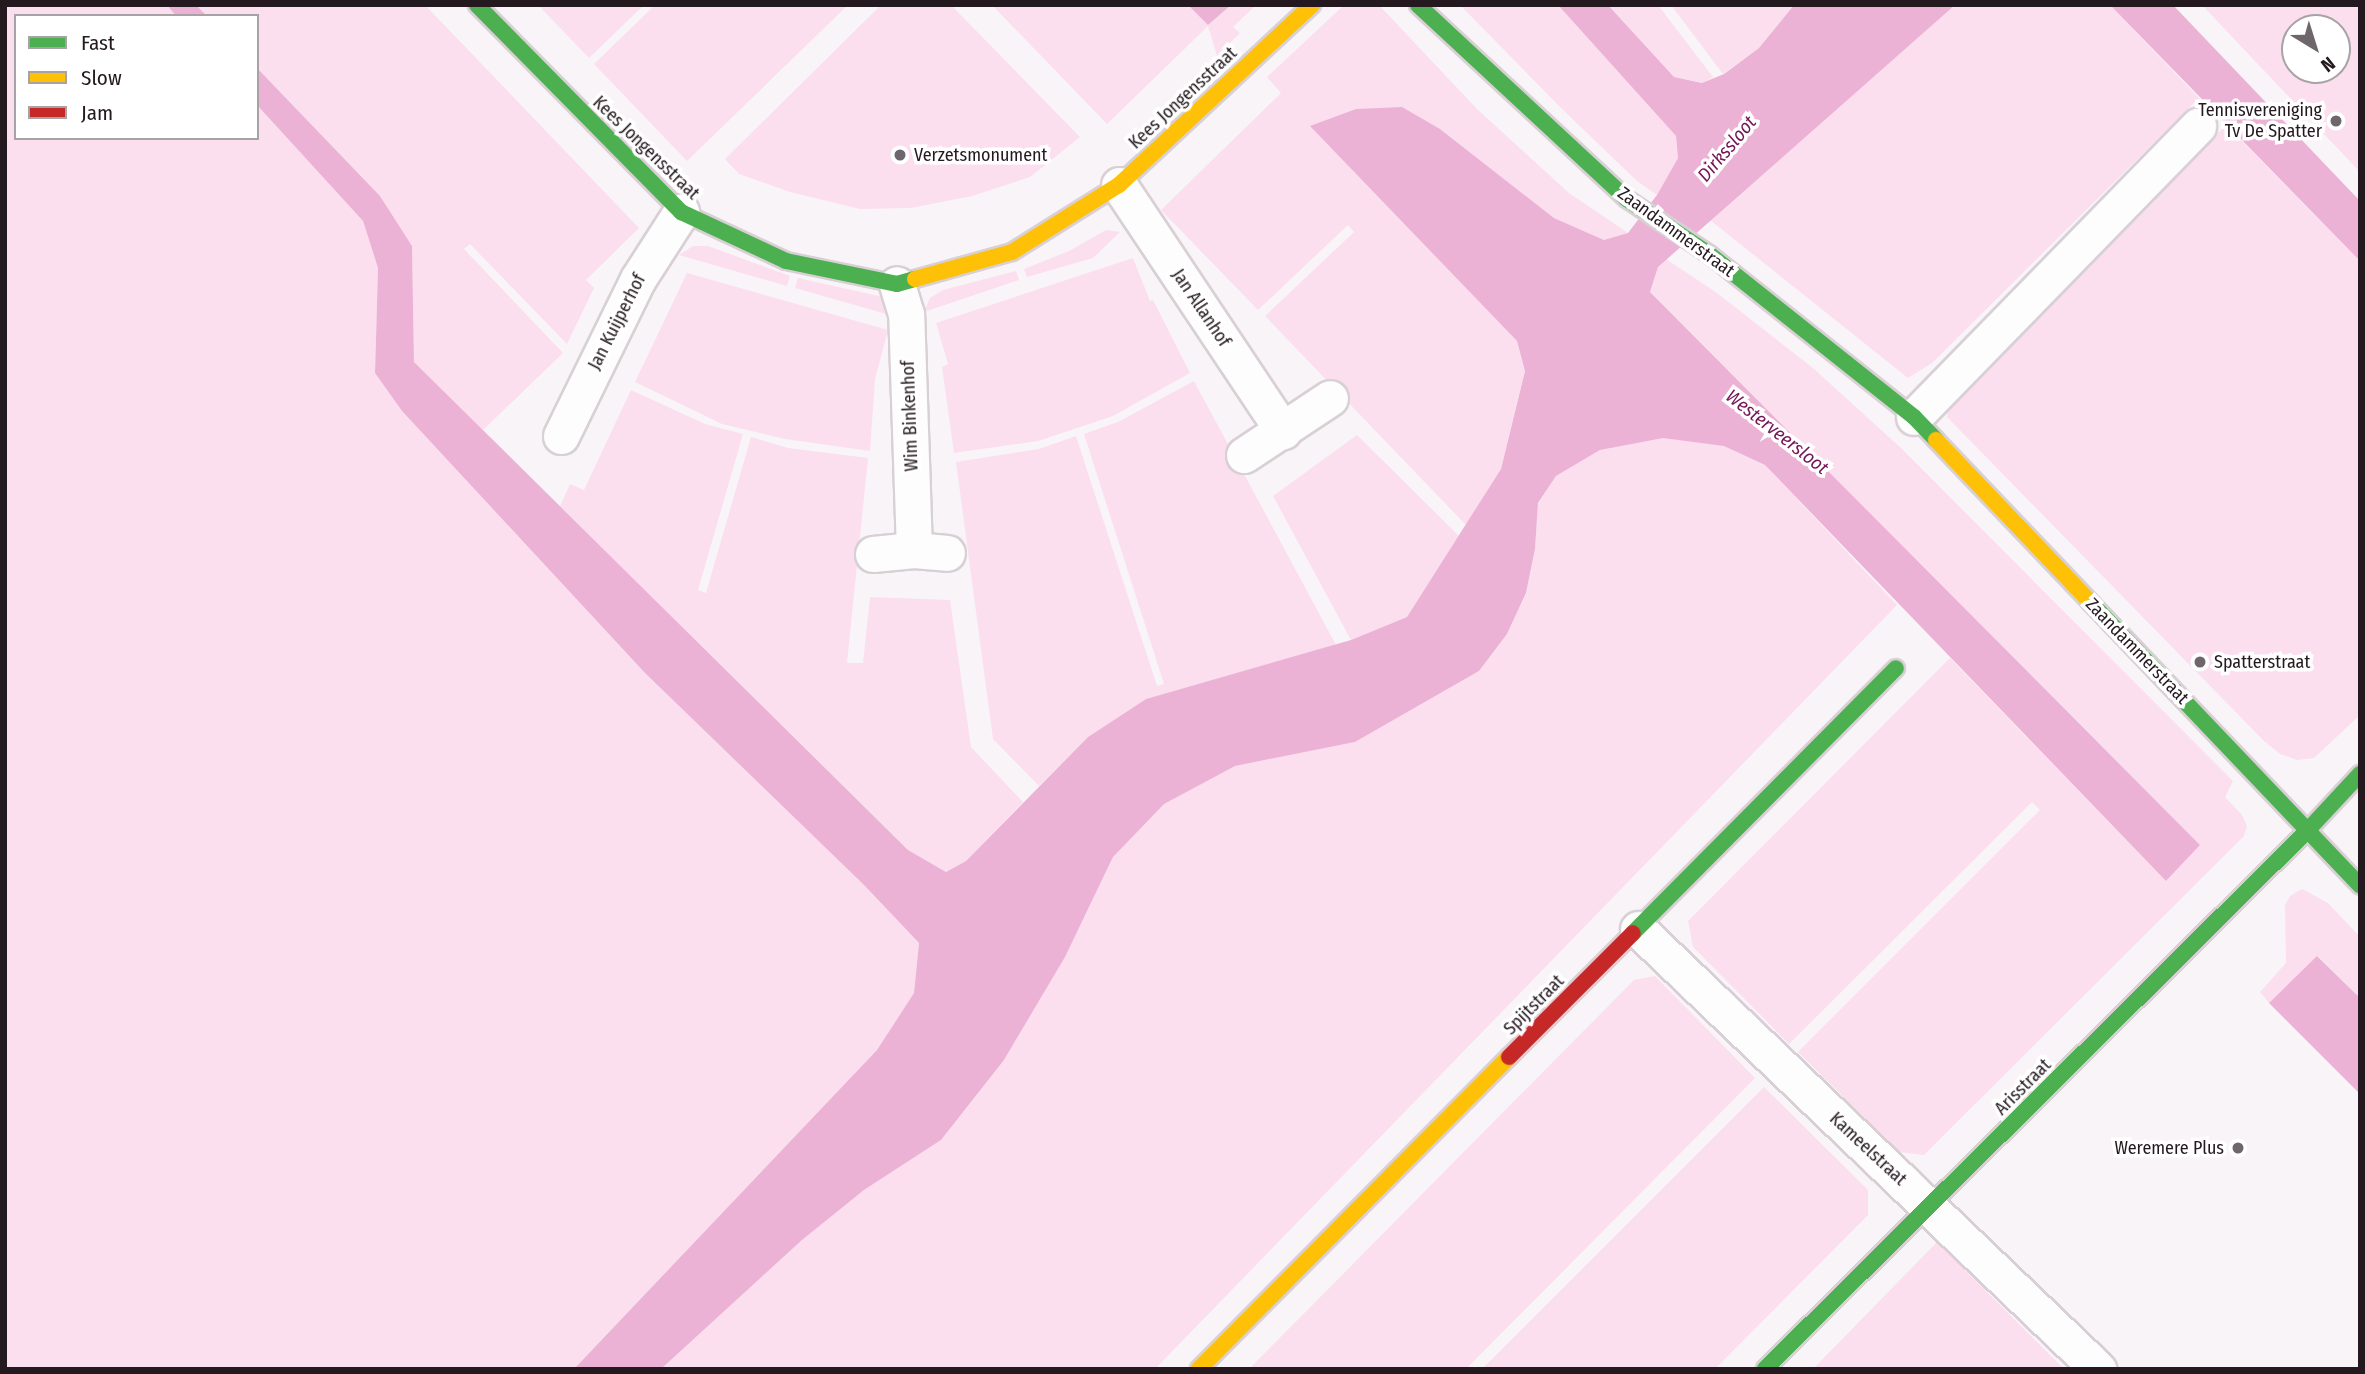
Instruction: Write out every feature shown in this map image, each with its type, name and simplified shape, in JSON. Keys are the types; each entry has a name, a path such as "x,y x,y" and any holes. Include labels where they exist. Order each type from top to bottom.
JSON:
{"street":[{"name":"Kees Jongensstraat","path":"477,5 681,212 786,261 897,284 1012,252 1119,185 1312,5"},
{"name":"Zaandammerstraat","path":"1418,5 1628,199 1709,254 1914,417 2360,886"},
{"path":"1914,417 2198,125"},
{"name":"Jan Allanhof","path":"1119,185 1283,431"},
{"name":"Jan Kuijperhof","path":"561,436 638,279 681,212"},
{"name":"Wim Binkenhof","path":"873,554 931,551 906,314 897,284"},
{"path":"1244,455 1330,398"},
{"name":"Spijtstraat","path":"1199,1369 1896,668"},
{"path":"2308,831 2360,774"},
{"name":"Arisstraat","path":"1765,1369 2308,831"},
{"name":"Kameelstraat","path":"1637,929 2098,1369"}],"shaded area":[{"path":"5,5 167,5 174,14 14,14 14,140 259,140 259,107 363,221 378,268 375,373 402,411 645,673 864,885 919,943 914,993 877,1050 574,1369 5,1369"},
{"path":"196,5 425,5 639,228 586,280 594,288 567,344 470,244 464,249 563,353 483,430 414,362 412,246 380,196 259,70 259,14 205,14"},
{"path":"538,5 644,5 589,58"},
{"path":"655,5 848,5 687,161 594,64"},
{"path":"881,5 951,5 1080,137 1030,177 972,196 911,208 860,209 790,192 739,174 725,159"},
{"path":"992,5 1188,5 1208,25 1231,5 1256,5 1233,27 1240,33 1217,56 1208,26 1107,124"},
{"path":"1344,5 1379,5 1477,109 1569,193 1628,233 1604,240 1554,218 1440,129 1311,126 1517,341 1525,370 1501,469 1466,525 1265,316 1354,232 1348,225 1258,310 1161,210 1281,93 1267,77"},
{"path":"1460,5 1558,5 1676,136 1678,158 1657,195 1637,181 1561,108"},
{"path":"1608,5 1658,5 1713,77 1703,83 1674,77"},
{"path":"1671,5 1794,5 1759,48 1723,74"},
{"path":"1955,5 2110,5 2199,98 1932,363 1908,378 1710,220"},
{"name":"Tennisvereniging Tv De Spatter","path":"2202,5 2360,5 2360,172"},
{"path":"2226,125 2360,261 2360,715 2314,758 2297,760 2280,754 2264,741 1947,417 1949,406 1963,387"},
{"path":"1106,230 1120,232 1093,258 1027,277 1024,269 1069,251"},
{"path":"693,246 708,246 790,276 787,286 679,255"},
{"path":"1133,258 1150,301 1153,300 1190,373 1113,416 1038,441 954,453 942,367 948,364 936,323"},
{"path":"1666,259 1717,293 1813,368 1902,449 2233,781 2225,797 2242,815 2247,826 2244,836 1924,1155 1899,1152 1798,1052 2040,810 2032,802 1789,1044 1693,947 1688,921 1950,658 2166,881 2200,845 1650,292 1658,267"},
{"path":"1016,271 1019,280 924,312 930,298 943,290"},
{"path":"687,273 888,330 875,379 870,451 785,439 722,424 635,382"},
{"path":"798,278 883,297 893,316 795,288"},
{"path":"1194,381 1336,645 1146,699 1088,737 1039,786 993,739 956,462 1039,449 1076,436 1157,686 1164,684 1084,434 1118,422"},
{"path":"631,390 705,424 743,434 698,590 706,593 751,437 788,448 868,458 847,663 863,663 870,597 950,600 971,747 1023,802 966,861 946,872 908,850 560,506 570,484 584,490"},
{"path":"1357,435 1459,536 1407,617 1351,640 1273,496"},
{"path":"1723,436 1737,452 1765,465 1897,605 1155,1369 661,1369 802,1240 864,1190 941,1140 1004,1060 1065,957 1113,857 1164,803 1235,766 1355,742 1479,671 1507,634 1526,594 1535,549 1538,504 1556,476 1600,450 1611,448 1619,439"},
{"path":"2302,889 2328,903 2360,937 2360,998 2318,956 2269,1003 2260,992 2286,963 2285,905 2290,896"},
{"path":"1655,976 1755,1078 1466,1369 1249,1369 1634,980"},
{"path":"1764,1087 1868,1190 1868,1215 1715,1369 1482,1369"},
{"path":"1937,1242 2062,1367 1813,1369"}],"water":[{"path":"167,5 196,5 205,14 174,14"},
{"path":"1188,5 1231,5 1208,25"},
{"path":"1558,5 1608,5 1674,77 1702,83 1724,74 1759,48 1794,5 1955,5 1658,267 1650,292 2200,845 2166,881 1765,465 1724,446 1663,438 1600,450 1556,476 1538,503 1535,549 1526,593 1507,634 1479,671 1355,742 1235,766 1164,804 1113,857 1065,957 1004,1060 941,1140 864,1190 802,1240 661,1369 574,1369 877,1050 914,993 919,943 864,885 645,673 402,411 375,373 378,268 363,221 259,107 259,70 380,196 412,246 414,362 908,850 946,872 966,861 1088,737 1146,699 1351,640 1407,617 1501,469 1525,371 1517,341 1310,126 1356,109 1402,107 1440,129 1554,218 1604,240 1628,233 1657,195 1678,158 1676,136"},
{"path":"2110,5 2173,5 2360,201 2360,261"},
{"path":"2317,956 2360,998 2360,1094 2269,1003"}],"traffic: fast":[{"path":"477,5 681,212 786,261 897,284 915,279"},
{"path":"1418,5 1627,199 1709,254 1914,417 1936,440"},
{"path":"2091,603 2360,885"},
{"path":"1633,933 1896,668"},
{"path":"1765,1369 2307,831 2360,774"}],"traffic: slow":[{"path":"915,279 1012,252 1119,185 1312,5"},
{"path":"1936,440 2091,603"},
{"path":"1199,1369 1509,1057"}],"traffic: jam":[{"path":"1509,1057 1633,933"}],"place":[{"name":"Tennisvereniging Tv De Spatter","path":"2336,121"},
{"name":"Verzetsmonument","path":"900,155"},
{"name":"Spatterstraat","path":"2200,662"},
{"name":"Weremere Plus","path":"2238,1148"}],"water label":[{"name":"Dirkssloot","path":"1727,149"},
{"name":"Westerveersloot","path":"1777,432"}]}
